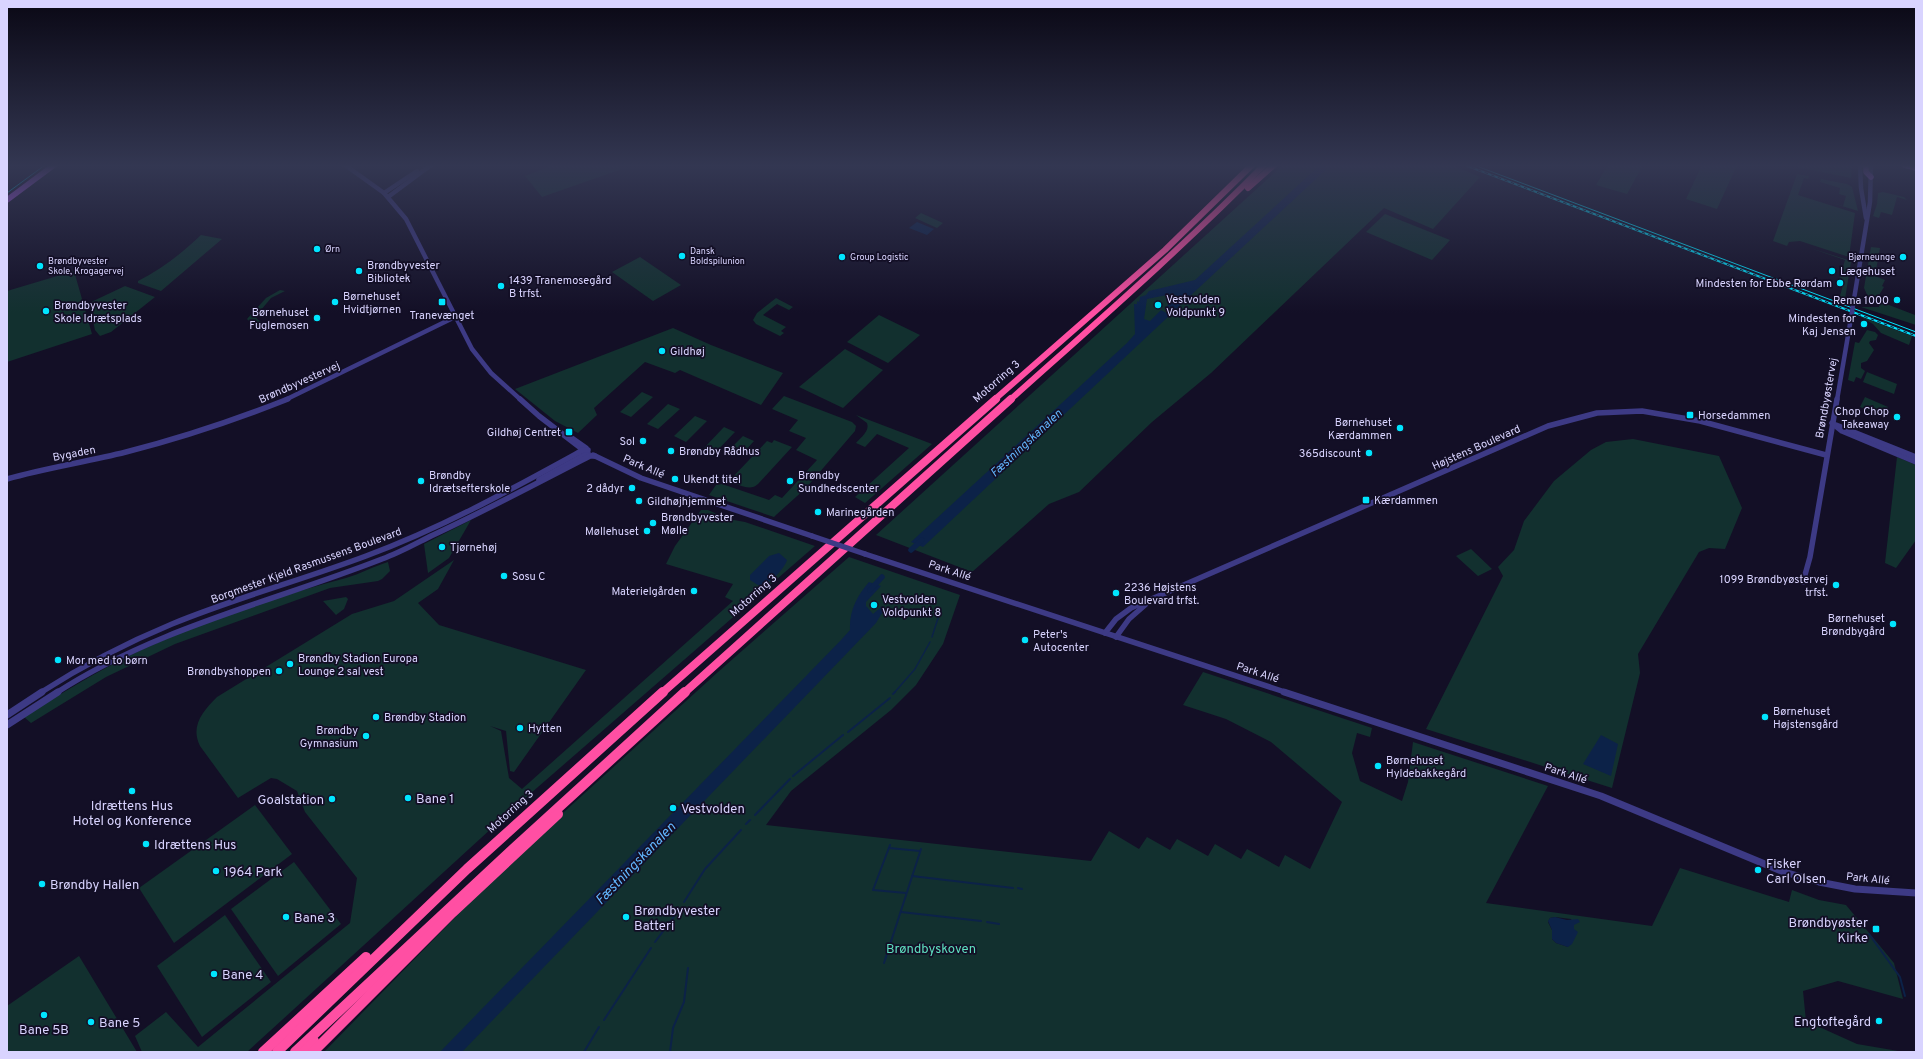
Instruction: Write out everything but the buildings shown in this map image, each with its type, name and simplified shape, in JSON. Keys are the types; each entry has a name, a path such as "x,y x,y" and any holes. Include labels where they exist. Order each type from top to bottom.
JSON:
{"highway":[{"name":"Motorring 3","path":"277,1052 439,893 610,738 1165,250 1201,214"},
{"path":"295,1052 450,905 608,760 1216,214"},
{"path":"313,1052 452,913 597,777 608,760"},
{"path":"263,1052 348,972 439,893"},
{"path":"304,1052 348,1002"}],"street":[{"name":"Park Allé","path":"402,214 406,219 472,349 490,373 539,416 586,451 641,478 865,554 1600,796 1737,854 1784,872 1819,882 1855,889 1916,894"},
{"name":"Brøndbyøstervej","path":"1803,582 1810,557 1867,214"},
{"name":"Brøndbyvestervej","path":"145,447 232,421 261,410 343,373 455,318"},
{"name":"Højstens Boulevard","path":"1105,633 1121,615 1131,608 1573,417 1604,412 1633,411 1670,415 1710,422 1826,455"},
{"path":"1832,424 1916,457"},
{"path":"1832,424 1842,431 1916,462"},
{"name":"Bygaden","path":"7,479 31,472 106,457 145,447"},
{"name":"Borgmester Kjeld Rasmussens Boulevard","path":"524,490 544,476 586,451"},
{"name":"Borgmester Kjeld Rasmussens Boulevard","path":"7,715 70,675 150,634 194,616 333,569 401,543 463,514 586,451"},
{"name":"Borgmester Kjeld Rasmussens Boulevard","path":"7,725 73,682 154,641 192,625 383,559 451,528 590,456 595,456"},
{"name":"Højstens Boulevard","path":"1116,637 1129,619 1150,600"}],"green space":[{"path":"919,214 924,214 943,223 937,228 915,218"},
{"path":"1229,214 1377,214 1211,373 1152,422 1079,492 1049,504 972,572 876,535"},
{"path":"1386,214 1450,240 1432,260 1366,232"},
{"path":"1399,214 1446,214 1433,229"},
{"path":"1783,214 1855,214 1849,257 1800,241 1789,242 1787,246 1773,241"},
{"path":"1874,214 1880,214 1879,218 1873,216"},
{"path":"201,235 222,239 161,291 138,283 138,281 155,271 187,248"},
{"path":"1871,247 1880,248 1875,276 1885,280 1882,286 1884,287 1876,300 1915,315 1916,325 1861,307 1879,307 1879,305 1870,301 1864,288"},
{"path":"1810,248 1851,262 1845,299 1840,296 1843,285 1839,280 1845,260"},
{"path":"640,257 681,285 653,301 612,272"},
{"name":"Brøndbyvester Skole Idrætsplads","path":"74,271 92,334 7,362 7,291"},
{"path":"125,286 155,297 111,332 100,336 95,330 89,303"},
{"path":"280,290 285,291 271,298 256,316 257,319 263,324 253,325 247,319 266,298"},
{"path":"776,298 793,307 789,310 777,304 763,315 786,327 781,331 784,333 780,336 756,324 753,320 757,313"},
{"path":"879,315 920,335 888,363 847,342"},
{"path":"1859,316 1912,336 1909,345 1881,333 1873,324"},
{"path":"673,328 711,345 783,373 761,405 680,370 675,373 645,362 594,408 597,415 578,433 555,421 515,389"},
{"path":"1867,330 1875,332 1878,335 1876,340 1870,341 1869,343 1874,350 1867,361 1861,363 1861,368 1865,371 1861,379 1856,377 1854,382 1848,380 1855,342 1859,343"},
{"path":"845,349 883,370 843,408 799,387"},
{"path":"1867,372 1897,384 1894,394 1863,382"},
{"path":"642,392 653,397 631,417 620,412"},
{"path":"784,396 852,422 856,426 855,431 806,488 774,517 709,495 716,485 722,484 769,500 775,495 782,498 817,460 796,450 806,438 789,431 798,420 772,409"},
{"path":"1865,397 1888,407 1884,417 1860,407"},
{"path":"668,404 680,409 658,429 647,424"},
{"path":"856,415 932,444 865,503 855,497 909,448 877,434 865,447 856,443 864,434 868,426 867,423"},
{"path":"695,416 707,421 686,442 674,436"},
{"path":"724,427 735,432 714,454 703,449"},
{"path":"743,436 754,441 745,451 733,446"},
{"path":"1633,439 1719,456 1742,508 1725,549 1709,548 1699,552 1638,654 1640,673 1612,788 1426,729 1503,576 1498,567 1514,550 1524,521 1554,481 1591,450 1606,442"},
{"path":"774,440 792,447 758,484 748,487 729,481 767,441 772,443"},
{"path":"1897,457 1916,465 1916,540 1896,568 1885,563"},
{"name":"Brøndby Stadion","path":"701,510 708,510 728,519 745,522 815,546 515,807 247,1052 142,1052 135,1036 166,1012 198,1047 350,923 357,878 305,812 297,791 277,779 271,778 238,798 200,746 196,732 197,725 203,713 217,697 352,614 394,601 454,560 438,589 418,603 439,625 586,670 514,772 510,771 506,731 490,726 501,731 509,778 522,789 733,601 725,597 733,584 666,564 675,546"},
{"path":"471,520 449,558 428,573 424,544"},
{"path":"1471,549 1492,569 1478,576 1456,556"},
{"name":"Brøndbyskoven","path":"849,557 960,595 943,644 916,685 891,710 791,791 766,825 1091,861 1109,831 1139,849 1147,837 1170,850 1177,839 1208,856 1215,844 1241,859 1247,849 1279,867 1285,855 1310,869 1342,802 1271,742 1226,719 1183,705 1203,672 1372,728 1370,737 1357,733 1352,753 1360,781 1402,801 1408,782 1413,742 1548,786 1486,903 1652,926 1680,868 1789,902 1792,890 1819,900 1846,905 1894,963 1903,999 1838,981 1803,991 1806,1021 1857,1044 1904,1052 324,1052 509,862 718,672","holes":["1555,917 1571,919 1574,925 1568,947 1556,943 1552,939 1552,930 1548,922 1550,918"]},
{"path":"388,562 390,571 378,581 330,588 175,644 106,677 31,723 24,717 122,659 162,641 240,610 351,576"},
{"path":"346,597 348,599 344,609 336,615 323,601"},
{"name":"1964 Park","path":"255,805 292,854 174,943 139,888"},
{"name":"Bane 3","path":"294,862 341,924 278,976 231,909"},
{"name":"Bane 4","path":"225,915 271,982 202,1037 157,966"},
{"path":"79,956 137,1052 7,1052 7,1006"}],"water":[{"path":"1266,214 1278,214 1175,310 1167,306 1177,296 1172,294 1147,299 1144,319 1150,321 1161,310 1170,315 923,547 911,542 1127,343 1135,334 1134,304 1137,304 1137,301 1139,302 1140,297 1146,295 1149,291 1195,280"},
{"path":"917,222 934,229 927,235 909,228"},
{"path":"779,553 787,560 783,568 776,576 762,585 758,585 750,580 750,575 769,556"},
{"path":"869,582 881,586 866,602 866,606 873,614 882,606 885,608 876,623 462,1052 440,1052 842,639 850,630 852,610"},
{"path":"1601,735 1618,744 1611,776 1583,764"},
{"path":"1555,917 1567,920 1578,919 1580,922 1574,925 1574,929 1578,932 1572,944 1568,947 1556,943 1552,939 1552,930 1548,921 1550,918"}],"waterway":[{"name":"Fæstningskanalen","path":"911,550 922,540"},
{"name":"Fæstningskanalen","path":"870,590 882,577"},
{"path":"932,637 939,615"},
{"path":"894,693 915,669 930,642"},
{"path":"848,732 890,698"},
{"path":"793,776 843,735"},
{"path":"755,815 790,779"},
{"path":"746,824 750,820"},
{"path":"684,902 705,869 741,830"},
{"path":"890,845 873,890 906,893"},
{"path":"889,848 920,851"},
{"path":"912,876 921,849"},
{"path":"884,963 912,876"},
{"path":"912,876 1013,888"},
{"path":"1018,888 1022,889"},
{"path":"655,942 679,910"},
{"path":"901,912 981,921"},
{"path":"987,922 999,924"},
{"path":"1869,934 1900,977 1905,996"},
{"path":"604,1020 651,948"},
{"path":"670,1052 673,1028 684,1002 688,968"},
{"path":"584,1052 599,1027"}],"tram line":[{"path":"1605,214 1916,332"}],"railway":[{"path":"1595,214 1916,336"}],"place":[{"name":"Ørn","path":"317,249"},
{"name":"Dansk Boldspilunion","path":"682,256"},
{"name":"Group Logistic","path":"842,257"},
{"name":"Bjørneunge","path":"1903,257"},
{"name":"Brøndbyvester Skole, Krogagervej","path":"40,266"},
{"name":"Brøndbyvester Bibliotek","path":"359,271"},
{"name":"Lægehuset","path":"1832,271"},
{"name":"Mindesten for Ebbe Rørdam","path":"1840,283"},
{"name":"1439 Tranemosegård B trfst.","path":"501,286"},
{"name":"Rema 1000","path":"1897,300"},
{"name":"Børnehuset Hvidtjørnen","path":"335,302"},
{"name":"Tranevænget","path":"442,302"},
{"name":"Vestvolden Voldpunkt 9","path":"1158,305"},
{"name":"Brøndbyvester Skole Idrætsplads","path":"46,311"},
{"name":"Børnehuset Fuglemosen","path":"317,318"},
{"name":"Mindesten for Kaj Jensen","path":"1864,324"},
{"name":"Gildhøj","path":"662,351"},
{"name":"Horsedammen","path":"1690,415"},
{"name":"Chop Chop Takeaway","path":"1897,417"},
{"name":"Børnehuset Kærdammen","path":"1400,428"},
{"name":"Gildhøj Centret","path":"569,432"},
{"name":"Sol","path":"643,441"},
{"name":"Brøndby Rådhus","path":"671,451"},
{"name":"365discount","path":"1369,453"},
{"name":"Ukendt titel","path":"675,479"},
{"name":"Brøndby Idrætsefterskole","path":"421,481"},
{"name":"Brøndby Sundhedscenter","path":"790,481"},
{"name":"2 dådyr","path":"632,488"},
{"name":"Kærdammen","path":"1366,500"},
{"name":"Gildhøjhjemmet","path":"639,501"},
{"name":"Marinegården","path":"818,512"},
{"name":"Brøndbyvester Mølle","path":"653,523"},
{"name":"Møllehuset","path":"647,531"},
{"name":"Tjørnehøj","path":"442,547"},
{"name":"Sosu C","path":"504,576"},
{"name":"1099 Brøndbyøstervej trfst.","path":"1836,585"},
{"name":"Materielgården","path":"694,591"},
{"name":"2236 Højstens Boulevard trfst.","path":"1116,593"},
{"name":"Vestvolden Voldpunkt 8","path":"874,605"},
{"name":"Børnehuset Brøndbygård","path":"1893,624"},
{"name":"Peter's Autocenter","path":"1025,640"},
{"name":"Mor med to børn","path":"58,660"},
{"name":"Brøndby Stadion Europa Lounge 2 sal vest","path":"290,664"},
{"name":"Brøndbyshoppen","path":"279,671"},
{"name":"Brøndby Stadion","path":"376,717"},
{"name":"Børnehuset Højstensgård","path":"1765,717"},
{"name":"Hytten","path":"520,728"},
{"name":"Brøndby Gymnasium","path":"366,736"},
{"name":"Børnehuset Hyldebakkegård","path":"1378,766"},
{"name":"Idrættens Hus Hotel og Konference","path":"132,791"},
{"name":"Bane 1","path":"408,798"},
{"name":"Goalstation","path":"332,799"},
{"name":"Vestvolden","path":"673,808"},
{"name":"Idrættens Hus","path":"146,844"},
{"name":"Fisker Carl Olsen","path":"1758,870"},
{"name":"1964 Park","path":"216,871"},
{"name":"Brøndby Hallen","path":"42,884"},
{"name":"Bane 3","path":"286,917"},
{"name":"Brøndbyvester Batteri","path":"626,917"},
{"name":"Brøndbyøster Kirke","path":"1876,929"},
{"name":"Bane 4","path":"214,974"},
{"name":"Bane 5B","path":"44,1015"},
{"name":"Engtoftegård","path":"1879,1021"},
{"name":"Bane 5","path":"91,1022"}]}
